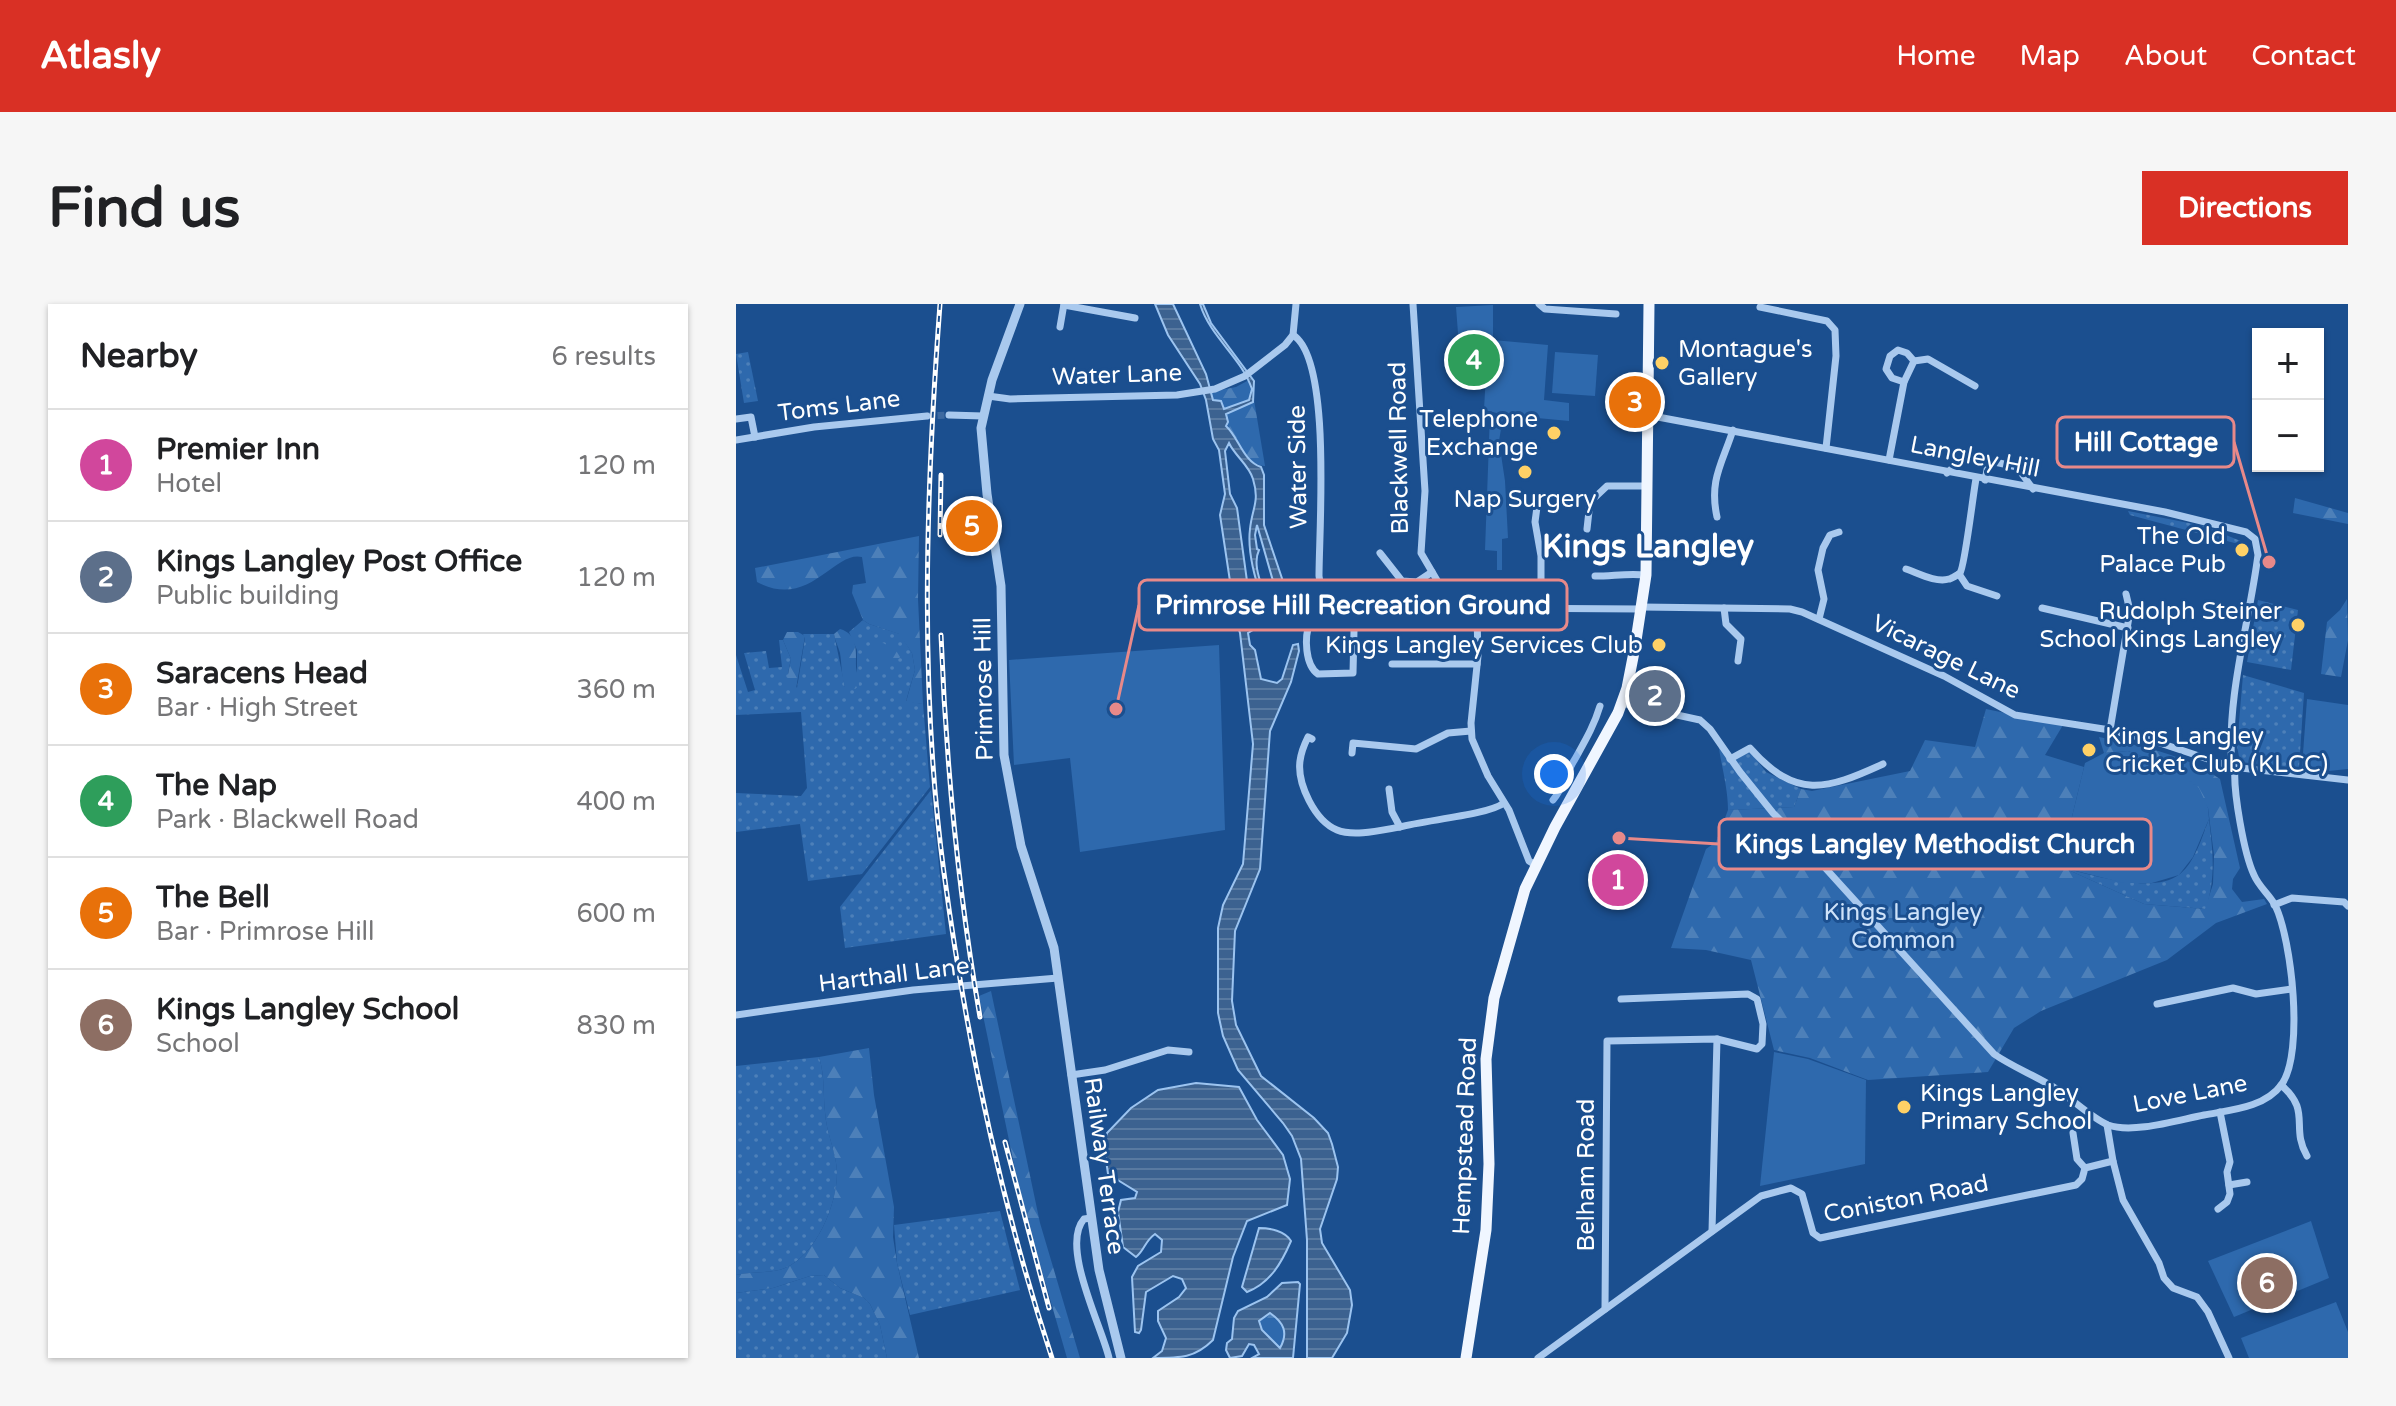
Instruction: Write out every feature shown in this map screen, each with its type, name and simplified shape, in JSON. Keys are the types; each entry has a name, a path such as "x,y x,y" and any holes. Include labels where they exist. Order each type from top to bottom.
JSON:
{"main road":[{"name":"Hempstead Road","path":"1466,1358 1486,1230 1489,1164 1486,1059 1494,998 1525,889 1622,703 1631,672 1646,575 1649,304"}],"street":[{"name":"Primrose Hill","path":"1020,304 988,396 983,416 982,454 1002,598 1006,772 1021,846 1054,948 1058,978"},
{"path":"1060,327 1064,304 1135,318"},
{"path":"1293,335 1296,304"},
{"name":"Blackwell Road","path":"1413,304 1425,491 1421,553 1448,593 1477,616"},
{"path":"1539,304 1545,309 1616,314"},
{"path":"1760,307 1827,321 1835,330 1836,356 1826,448"},
{"name":"Water Lane","path":"988,396 1010,399 1197,393 1215,389 1248,374 1293,335"},
{"name":"Water Side","path":"1293,335 1300,339 1306,349 1319,406 1319,576 1329,603"},
{"path":"1904,382 1892,378 1886,369 1890,356 1898,350 1907,353 1914,361"},
{"path":"1914,361 1928,359 1975,386"},
{"path":"1889,460 1904,382 1914,361"},
{"path":"949,415 983,416"},
{"name":"Langley Hill","path":"1647,415 2192,518 2246,532 2255,539 2258,555 2238,669 2230,743 2233,768"},
{"name":"Toms Lane","path":"736,440 814,427 927,416"},
{"name":"Toms Lane","path":"736,419 751,417 755,437"},
{"path":"1717,517 1712,496 1717,470 1733,430"},
{"path":"1947,473 1968,456 2017,467 2033,489"},
{"path":"1985,480 1989,460"},
{"path":"1906,569 1936,579 1949,579 1959,574 1976,479"},
{"path":"1587,529 1590,502 1607,486 1646,486"},
{"path":"1537,507 1535,522 1541,556 1541,608"},
{"path":"1819,619 1824,599 1818,570 1823,548 1830,535 1839,532"},
{"path":"1380,553 1402,581 1417,582 1432,572"},
{"path":"1595,576 1618,573 1646,575"},
{"path":"1959,574 1967,586 1997,596"},
{"path":"2110,730 2130,611 2126,594"},
{"path":"1329,603 1310,621 1309,666 1318,674 1352,676 1354,631"},
{"name":"Vicarage Lane","path":"1329,603 1350,617 1457,621 1505,608 1790,609 1944,676 2015,715 2110,730 2151,740 2233,768 2348,780"},
{"path":"1724,608 1726,624 1741,639 1738,661"},
{"path":"2042,608 2128,628"},
{"path":"1477,616 1477,664 1471,731 1488,776 1504,803 1529,861 1537,866"},
{"path":"1392,664 1477,664"},
{"path":"1622,703 1700,720 1773,813 1994,1054 2054,1087 2107,1125 2123,1200 2159,1263 2164,1278 2173,1288 2197,1297 2208,1312 2229,1358"},
{"path":"1553,800 1562,789 1576,756 1592,731 1600,706"},
{"path":"1353,743 1416,749 1440,736 1471,731"},
{"path":"1352,753 1354,733"},
{"path":"1308,737 1300,759 1300,770 1312,805 1336,830 1345,832 1400,827 1423,820 1487,811 1504,803"},
{"path":"1730,759 1750,748 1768,768 1811,787 1842,783 1883,764"},
{"path":"1576,756 1590,764"},
{"name":"Love Lane","path":"2107,1125 2150,1125 2254,1105 2281,1085 2289,1070 2294,1046 2292,989 2285,940 2274,905 2253,874 2233,768"},
{"path":"1389,789 1392,812 1400,827"},
{"path":"2274,905 2292,898 2344,902 2348,906"},
{"name":"Harthall Lane","path":"736,1015 913,990 1058,978"},
{"name":"Railway Terrace","path":"1058,978 1099,1270 1121,1358"},
{"path":"2157,1004 2233,988 2256,994 2292,989"},
{"path":"1621,999 1748,994 1757,999 1763,1024 1762,1044 1757,1049 1717,1039 1712,1231"},
{"name":"Belham Road","path":"1605,1309 1607,1041 1717,1039"},
{"path":"1071,1075 1105,1070 1168,1050 1189,1052"},
{"path":"2281,1085 2295,1097 2299,1108 2301,1145 2307,1156"},
{"path":"2218,1209 2227,1202 2230,1162 2220,1112"},
{"path":"2073,1133 2077,1159 2085,1168"},
{"name":"Coniston Road","path":"1538,1358 1761,1196 1791,1188 1802,1194 1813,1233 1820,1238 2076,1185 2082,1179 2085,1168 2113,1161"},
{"path":"2229,1185 2247,1182"},
{"path":"1091,1218 1084,1219 1078,1227 1081,1276 1109,1358"}],"green space":[{"path":"1493,305 1493,340 1548,345 1544,400 1569,403 1569,421 1484,410 1486,373 1461,373 1456,307"},
{"path":"748,352 758,401 744,403 736,354"},
{"path":"1555,352 1598,355 1595,396 1552,393"},
{"path":"1249,380 1253,389 1249,400 1224,410 1213,400 1210,392 1236,387"},
{"path":"1254,400 1265,466 1251,461 1238,447 1227,421 1226,414"},
{"path":"1490,414 1503,417 1499,441 1508,538 1502,539 1502,570 1497,570 1497,551 1485,550"},
{"path":"2295,498 2348,513 2348,524 2293,513"},
{"path":"2128,511 2204,526 2243,542 2242,545 2130,515"},
{"path":"919,536 918,599 923,704 906,702 915,670 912,653 899,634 863,620 852,593 853,585 866,583 862,557 841,562 806,585 792,589 776,589 757,582 755,568"},
{"path":"2347,599 2348,640 2341,677 2321,674 2327,622"},
{"path":"2258,600 2298,610 2291,670 2247,662"},
{"path":"863,620 900,634 912,653 915,670 906,701 923,704 930,787 862,874 808,881 800,824 736,832 736,793 801,796 807,788 801,712 736,715 736,655 748,692 755,690 744,653 766,651 769,668 782,667 779,640 783,640 791,659 788,673 797,688 805,638 803,634 834,634 845,687 857,675 857,650 849,632"},
{"path":"840,629 850,635 855,644 859,686 855,689 845,687 844,683 834,634"},
{"path":"787,632 805,636 796,689 787,680 791,659 783,640"},
{"path":"883,643 895,649 900,657 895,663 872,664 866,656 867,649 870,645"},
{"path":"1219,645 1225,830 1080,852 1070,758 1014,765 1009,660"},
{"path":"2243,675 2304,693 2299,768 2240,762 2237,746"},
{"path":"2307,699 2348,705 2348,769 2319,772 2302,767"},
{"name":"Kings Langley Common","path":"1986,709 2063,725 2045,755 2084,767 2062,858 2064,868 2144,904 2205,909 2213,884 2214,855 2208,808 2173,768 2128,751 2104,753 2099,737 2177,757 2220,779 2240,868 2233,879 2232,889 2242,902 2264,899 2267,904 2216,923 2167,960 2041,1011 2014,1028 1988,1072 1868,1080 1810,1058 1774,1050 1751,960 1706,950 1671,948 1706,849 1716,842 1728,810 1794,807 1801,789 1812,791 1910,771 1925,740 1975,747"},
{"path":"1718,742 1730,760 1749,750 1766,772 1801,789 1794,807 1728,810"},
{"path":"2128,751 2173,768 2199,788 2208,808 2209,819 2193,857 2179,875 2152,883 2124,883 2064,868 2062,858 2085,763 2104,753"},
{"path":"931,790 946,934 845,948 840,907"},
{"path":"2209,819 2212,875 2206,909 2144,904 2064,868 2123,882 2169,880 2190,863"},
{"path":"991,991 1040,1223 1080,1358 1067,1358 1021,1198 979,996"},
{"path":"869,1048 894,1207 893,1237 897,1263 919,1358 887,1358 880,1325 870,1304 864,1298 840,1288 824,1275 810,1276 773,1288 736,1293 736,1275 785,1268 806,1252 823,1228 833,1200 837,1173 826,1120 819,1057"},
{"path":"1774,1052 1808,1059 1866,1080 1865,1164 1760,1186"},
{"path":"819,1057 826,1120 837,1173 829,1214 815,1241 796,1261 779,1270 736,1275 736,1066"},
{"path":"1000,1211 1020,1290 910,1315 897,1263 894,1225"},
{"path":"2311,1221 2329,1278 2234,1317 2208,1261"},
{"path":"824,1275 840,1288 864,1298 870,1304 880,1325 887,1358 736,1358 736,1293 773,1288 810,1276"},
{"path":"2336,1302 2348,1332 2348,1358 2249,1358 2241,1338"},
{"path":"1270,1313 1283,1328 1280,1348 1262,1330 1259,1321"}],"shaded area":[{"path":"1155,304 1173,304 1206,374 1213,400 1221,401 1224,409 1249,400 1252,389 1247,378 1211,327 1200,304 1203,304 1211,323 1254,381 1253,402 1226,414 1226,426 1245,455 1261,467 1264,475 1264,525 1292,608 1300,615 1289,621 1283,616 1257,525 1258,573 1269,615 1263,624 1248,633 1261,679 1277,683 1282,679 1293,645 1298,644 1299,651 1291,682 1270,731 1260,869 1235,931 1232,1001 1236,1025 1261,1076 1314,1118 1328,1133 1332,1144 1338,1167 1337,1179 1320,1229 1322,1243 1350,1290 1352,1305 1347,1333 1332,1358 1307,1358 1307,1240 1301,1159 1283,1123 1238,1070 1223,1036 1218,1013 1218,928 1223,905 1243,864 1253,744 1240,633 1220,515 1225,494 1219,450 1213,439 1200,384 1168,335","holes":["1229,443 1248,469 1255,487 1249,538 1263,603 1259,611 1250,603 1237,508 1230,494 1225,451"]},
{"path":"1196,1083 1239,1087 1257,1120 1283,1155 1290,1179 1287,1205 1247,1221 1233,1257 1213,1340 1187,1356 1153,1358 1162,1351 1166,1338 1158,1321 1158,1311 1179,1297 1186,1288 1182,1279 1173,1276 1146,1292 1141,1330 1135,1332 1132,1277 1138,1266 1161,1252 1162,1240 1155,1234 1136,1257 1123,1247 1118,1212 1121,1200 1135,1198 1137,1192 1108,1174 1104,1146 1107,1133 1131,1108 1158,1090"},
{"path":"1259,1228 1277,1231 1291,1241 1274,1272 1247,1292 1242,1287"},
{"path":"1282,1283 1300,1284 1293,1358 1252,1358 1259,1354 1254,1345 1249,1344 1242,1356 1230,1358 1227,1343 1232,1339 1234,1318 1238,1311 1267,1297","holes":["1270,1313 1284,1332 1280,1348 1262,1330 1259,1321"]}],"tunnel":[{"path":"927,416 949,415"}],"railway":[{"path":"940,304 931,445 927,589 936,803 953,934 974,1057 1016,1239 1052,1358"},
{"path":"940,535 941,475"},
{"path":"941,635 954,826 980,1017"},
{"path":"1005,1142 1049,1308"}],"place":[{"name":"The Nap","path":"1474,360"},
{"name":"Montague's Gallery","path":"1662,363"},
{"name":"Saracens Head","path":"1635,402"},
{"name":"Telephone Exchange","path":"1554,433"},
{"name":"Nap Surgery","path":"1525,472"},
{"name":"The Bell","path":"972,526"},
{"name":"The Old Palace Pub","path":"2242,550"},
{"name":"Hill Cottage","path":"2269,562"},
{"name":"Rudolph Steiner School Kings Langley","path":"2298,625"},
{"name":"Kings Langley Services Club","path":"1659,645"},
{"name":"Kings Langley Post Office","path":"1655,696"},
{"name":"Primrose Hill Recreation Ground","path":"1116,709"},
{"name":"Kings Langley Cricket Club (KLCC)","path":"2089,750"},
{"name":"Kings Langley Methodist Church","path":"1619,838"},
{"name":"Premier Inn","path":"1618,880"},
{"name":"Kings Langley Primary School","path":"1904,1107"},
{"name":"Kings Langley School","path":"2267,1283"}],"district":[{"name":"Kings Langley","path":"1648,547"}]}
